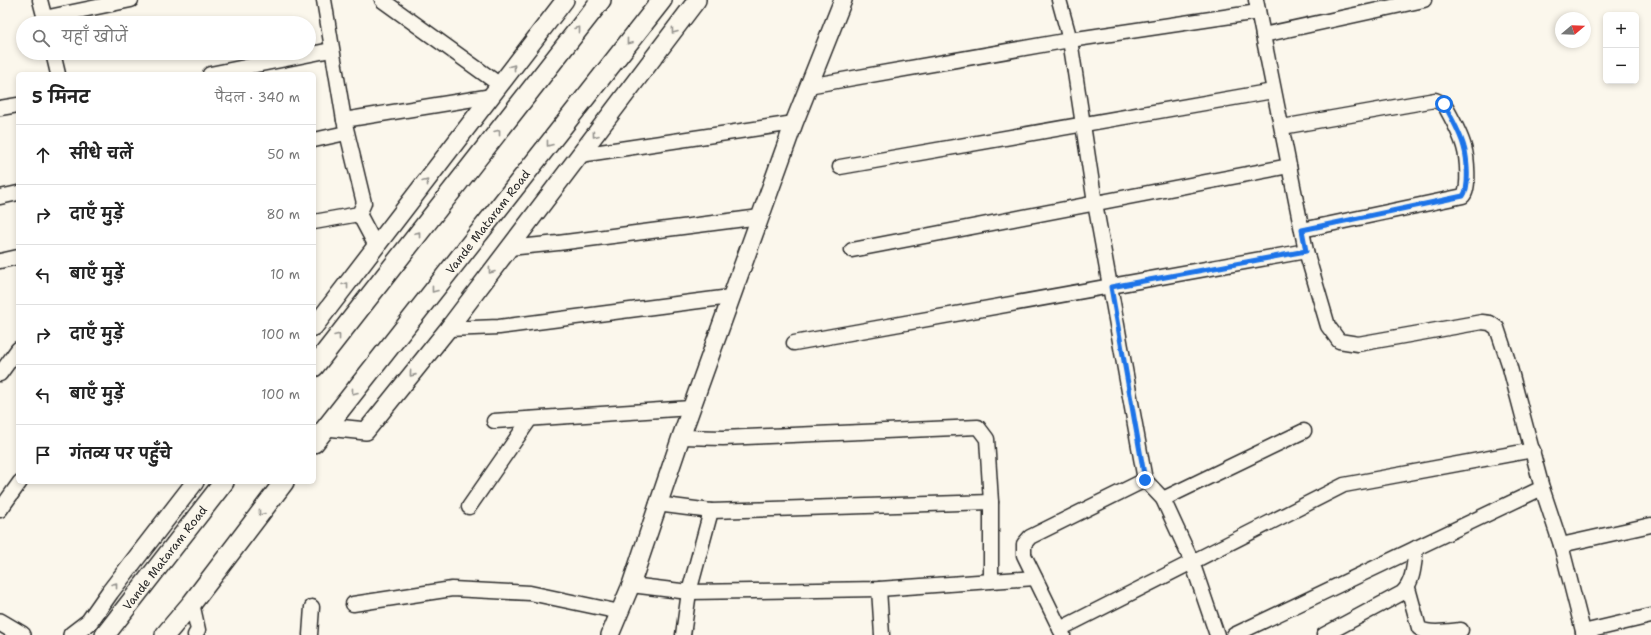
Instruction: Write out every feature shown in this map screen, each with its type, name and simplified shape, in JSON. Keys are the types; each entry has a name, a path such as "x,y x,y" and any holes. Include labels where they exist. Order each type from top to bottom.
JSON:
{"main road":[{"path":"316,364 601,0"},
{"name":"Vande Mataram Road","path":"316,440 662,0"},
{"name":"Vande Mataram Road","path":"111,628 222,484"},
{"path":"165,635 192,603 282,484"}],"street":[{"path":"40,0 44,16"},
{"path":"62,16 131,0"},
{"path":"324,0 331,50 345,127 364,203 359,214"},
{"path":"382,0 496,90"},
{"path":"316,324 565,0"},
{"path":"326,427 366,431 448,329 697,0"},
{"path":"610,635 631,585 657,504 794,123 843,0"},
{"path":"1060,0 1070,40 1095,202 1145,480 1163,499 1192,562 1217,635"},
{"path":"1263,35 1424,0"},
{"path":"808,86 1257,6 1306,251 1328,326 1339,342 1358,344 1482,322 1490,323 1497,328 1510,364 1542,488 1561,545 1584,633 1651,616"},
{"path":"316,53 331,50"},
{"path":"55,60 58,72"},
{"path":"220,72 281,60"},
{"path":"316,139 345,127 496,90"},
{"path":"840,167 1274,91"},
{"path":"1282,127 1435,100 1444,104 1464,147 1468,186 1463,196 1302,230"},
{"path":"0,108 16,105"},
{"path":"580,155 794,123"},
{"path":"852,250 1095,202 1289,166"},
{"path":"0,197 16,193"},
{"path":"359,214 376,246"},
{"path":"316,222 359,214"},
{"path":"509,248 760,217"},
{"path":"794,343 1306,251"},
{"path":"0,261 16,257"},
{"path":"448,329 499,327 730,298"},
{"path":"0,374 16,352"},
{"path":"494,421 691,408"},
{"path":"469,507 530,419"},
{"path":"681,437 723,438 978,427 987,439 991,502 991,580"},
{"path":"1163,499 1304,431"},
{"path":"1145,480 1030,537 1024,544 1024,555 1061,632 1192,562 1344,485 1533,450"},
{"path":"0,510 19,484"},
{"path":"72,635 89,622 193,484"},
{"path":"1234,635 1542,488"},
{"path":"657,504 711,511 991,502"},
{"path":"683,635 689,592 711,511"},
{"path":"1561,545 1651,525"},
{"path":"1324,635 1402,593 1408,588 1416,548"},
{"path":"631,585 689,592 879,590 991,580 1034,578"},
{"path":"1408,588 1419,628 1423,632 1429,634 1461,630"},
{"path":"353,604 452,590 530,594 620,612"},
{"path":"879,590 882,635"},
{"path":"192,603 198,630 195,635"},
{"path":"100,607 111,628"},
{"path":"310,635 312,607"},
{"path":"0,622 22,635"}],"route":[{"path":"1145,480 1111,287 1306,251 1302,230 1463,196 1468,186 1464,147 1444,104"}]}
